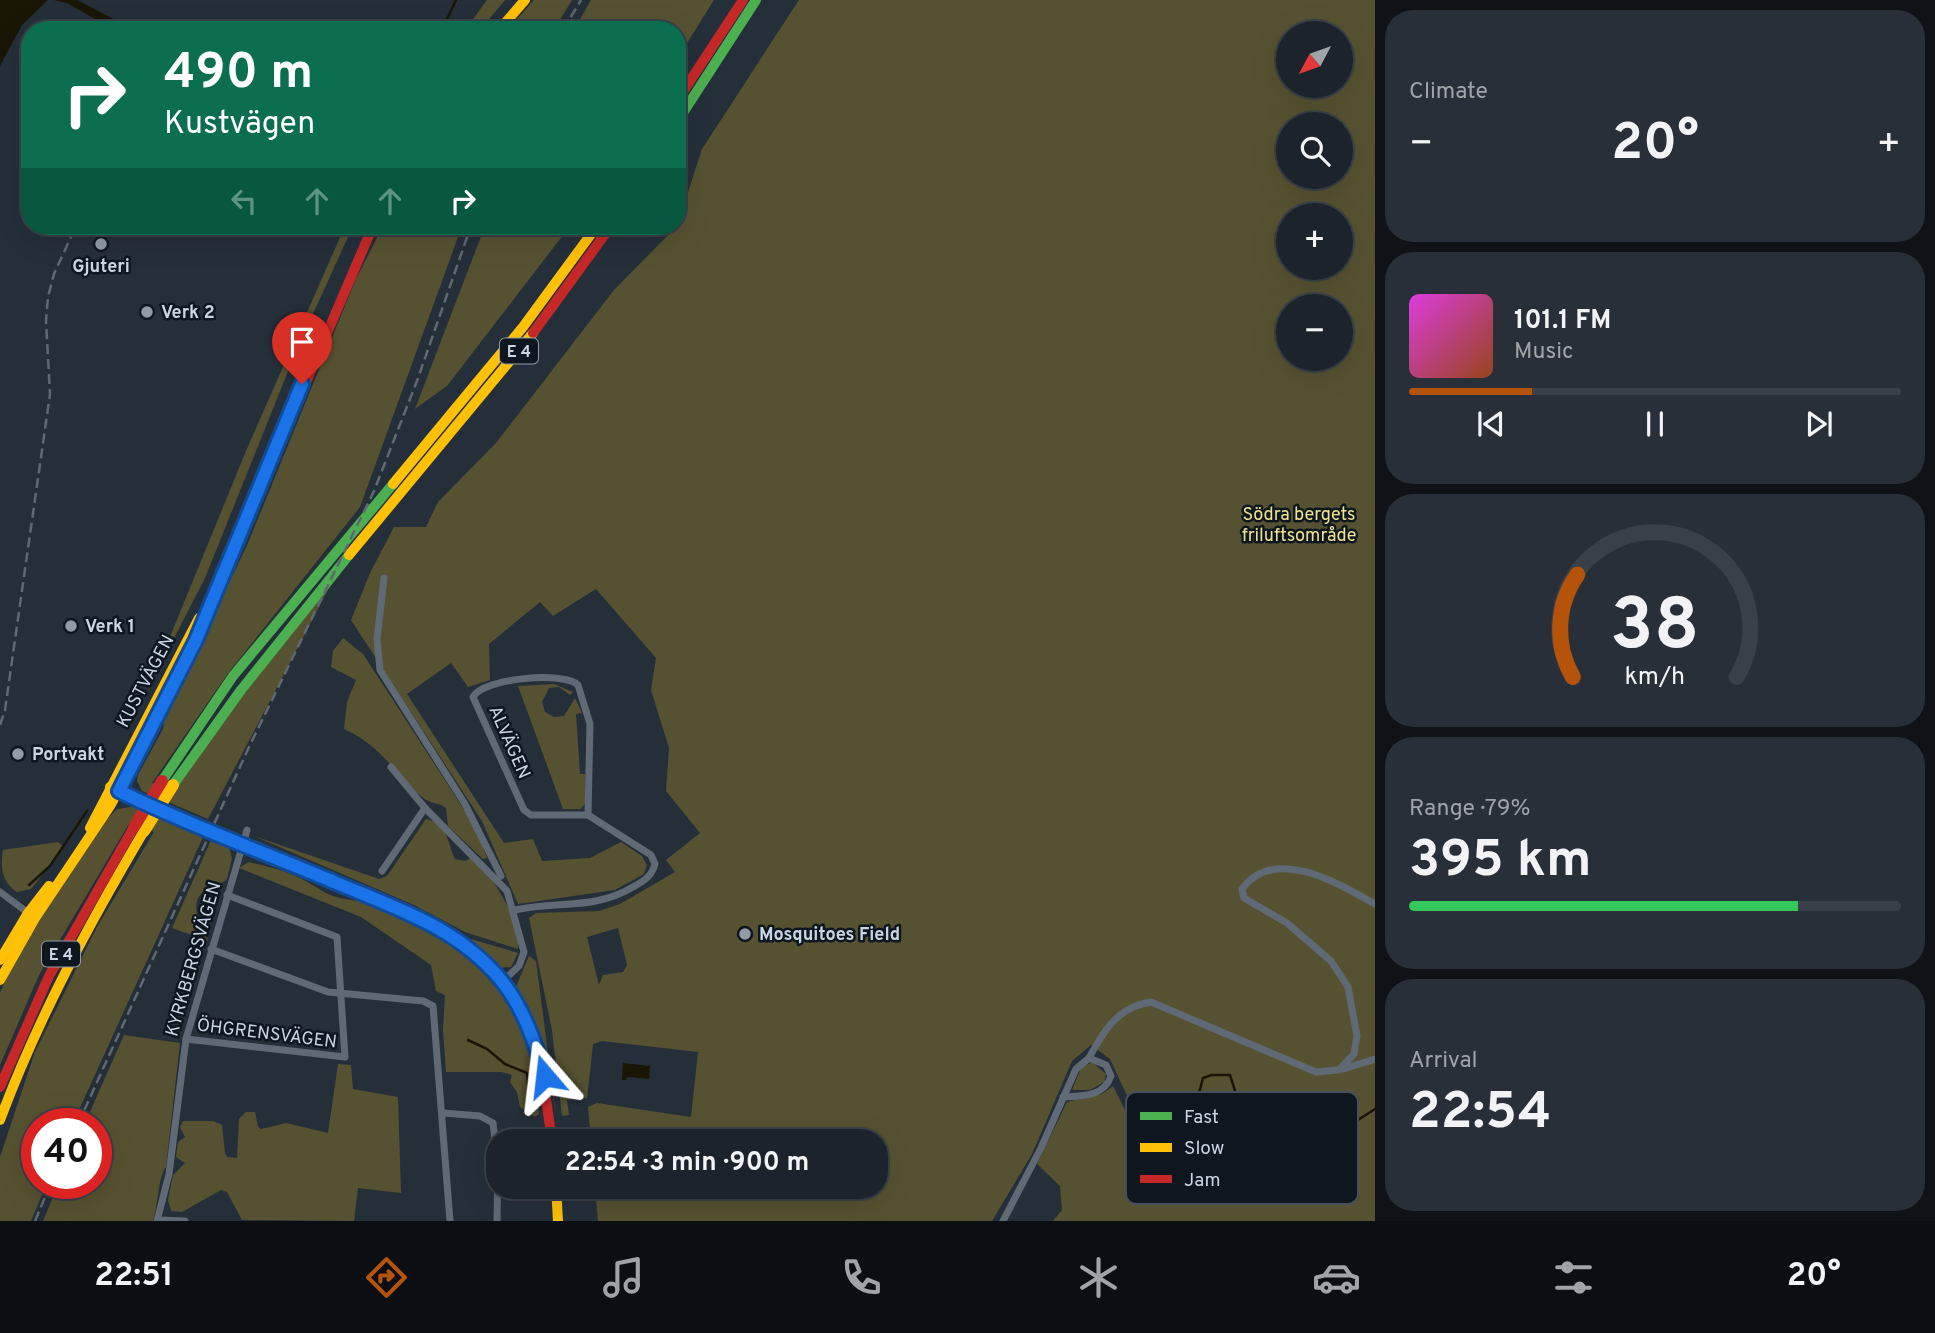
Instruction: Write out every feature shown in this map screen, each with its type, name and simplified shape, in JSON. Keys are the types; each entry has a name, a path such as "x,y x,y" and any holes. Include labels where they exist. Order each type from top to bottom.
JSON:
{"main road":[{"path":"507,21 525,0"},
{"path":"686,87 743,0"},
{"path":"686,108 756,0"},
{"name":"KUSTVÄGEN","path":"31,915 81,844 114,789 213,593 369,235"},
{"name":"E 4","path":"0,1087 49,976 233,676 507,347 590,235"},
{"name":"E 4","path":"168,783 271,648 558,303 605,235"},
{"path":"114,789 408,911 463,943 503,981 525,1019 541,1063 550,1129"},
{"name":"E 4","path":"0,1120 28,1048 59,983 139,829"},
{"path":"0,960 31,915"},
{"path":"0,980 31,915"},
{"path":"557,1199 558,1221"}],"street":[{"path":"384,578 377,639 380,670 471,814 501,876"},
{"name":"ALVÄGEN","path":"564,677 578,685 590,724 588,815 531,815 524,810 473,697 477,690 493,683 564,677"},
{"path":"391,767 425,807 504,887 515,910 524,956 519,966 503,981"},
{"path":"382,872 425,807"},
{"path":"515,910 594,904 619,895 651,875 655,864 651,855 588,815"},
{"name":"KYRKBERGSVÄGEN","path":"158,1220 169,1174 186,1039 247,830"},
{"path":"1339,1070 1350,1062 1356,1047 1348,987 1331,961 1287,923 1248,902 1241,894 1242,889 1248,881 1262,874 1299,870 1326,876 1374,905"},
{"path":"0,892 31,915"},
{"path":"227,895 337,937 343,993"},
{"path":"211,949 312,987 423,1001 433,1006 450,1221"},
{"name":"ÖHGRENSVÄGEN","path":"186,1039 345,1057 343,993"},
{"path":"1003,1221 1041,1148 1076,1069 1089,1058 1108,1026 1129,1007 1151,1002 1316,1072 1339,1070 1375,1059"},
{"path":"1063,1097 1088,1095 1109,1083 1111,1076 1106,1065 1089,1058"},
{"path":"443,1113 480,1116 493,1123 498,1164 497,1221"},
{"path":"158,1220 186,1221"}],"green space":[{"path":"487,0 505,0 488,21 472,21"},
{"path":"534,0 572,0 559,21 515,21"},
{"path":"591,0 714,0 686,45 686,21 579,21"},
{"name":"Södra bergets friluftsområde","path":"799,0 1375,0 1375,1221 1053,1221 1062,1210 1060,1186 1037,1164 1067,1102 1102,1094 1113,1086 1126,1112 1126,1204 1358,1204 1358,1092 1126,1094 1110,1059 1091,1045 1072,1061 1032,1154 992,1221 598,1221 596,1199 888,1199 888,1129 590,1129 588,1107 597,1103 691,1117 698,1052 602,1041 593,1044 587,1098 567,1100 569,1115 562,1116 552,1030 529,918 536,913 599,911 620,904 675,872 666,860 700,833 666,791 669,748 651,690 656,658 596,589 553,616 540,602 489,644 490,680 468,687 451,663 407,694 504,843 533,839 542,861 590,858 621,842 642,856 647,865 644,874 615,890 518,904 482,821 351,620 370,573 394,527 426,527 438,502 496,443 614,290 668,235 686,235 686,198 702,149","holes":["618,928 627,965 623,972 603,975 599,985 587,937"]},
{"path":"341,235 349,235 297,349 205,578 151,683 246,451"},
{"path":"378,235 459,235 360,507 229,672 152,783 171,792 236,700 330,586 208,819 142,791 137,781 138,775 163,729 164,720 248,543 356,279"},
{"path":"482,235 563,235 447,386 415,409"},
{"path":"343,638 363,654 474,825 487,858 483,859 448,826 446,808 422,797 369,744 344,729 347,702 356,680 331,667 333,651"},
{"path":"554,684 573,692 570,695 559,687 549,688 542,702 545,712 554,717 564,716 575,698 582,713 576,714 580,774 585,774 585,804 580,809 563,809 518,686"},
{"path":"137,806 204,835 80,1108 21,1108 21,1199 40,1199 31,1221 0,1221 0,1157 35,1052 97,927 154,832 130,822 39,975 0,1065 0,993 38,917 104,822 117,809"},
{"path":"426,819 443,829 455,859 465,861 473,857 489,875 511,913 518,949 465,932 414,905 254,836 379,879 387,876"},
{"path":"212,838 229,847 232,858 227,879 207,889 197,900 197,914 208,941 172,928"},
{"path":"58,842 64,847 31,889 17,892 8,884 3,874 3,850"},
{"path":"296,860 431,917 471,939 518,953 511,967 498,968 468,942 431,919"},
{"path":"249,862 290,874 333,896 365,903 395,915 420,927 465,957 485,975 517,1019 532,1053 539,1114 535,1117 520,1107 517,1092 510,1082 512,1075 502,1072 446,1072 443,1030 445,995 436,991 431,965 361,917 239,868"},
{"path":"529,956 536,961 556,1114 546,1058 515,989"},
{"path":"124,1035 180,1043 166,1167 161,1178 153,1221 43,1221 52,1199 112,1199 112,1108 92,1108"},
{"path":"1092,1062 1106,1074 1104,1082 1090,1090 1072,1090 1081,1068"},
{"path":"338,1064 351,1065 353,1089 398,1097 401,1193 358,1188 354,1221 242,1220 227,1192 221,1190 182,1212 171,1211 168,1200 173,1175 185,1163 176,1157 178,1142 185,1137 180,1127 183,1121 213,1121 222,1125 225,1153 227,1157 237,1158 239,1119 246,1112 255,1112 258,1127 261,1129 286,1123 328,1133"}],"shaded area":[{"path":"0,0 48,0 26,21 21,21 21,27 0,66"},
{"path":"54,0 77,0 117,21 98,21 67,3"},
{"path":"623,1063 650,1066 649,1079 627,1077 622,1080"}],"waterway":[{"path":"446,21 456,0"},
{"path":"29,885 50,866 87,811"},
{"path":"468,1040 487,1049 505,1064 527,1073 529,1094 536,1099"},
{"path":"1199,1092 1203,1078 1212,1075 1230,1075 1235,1092"},
{"path":"1358,1120 1375,1109"}],"railway":[{"path":"568,21 581,0"},
{"path":"0,725 5,710 50,394 46,321 48,297 54,274 72,235"},
{"path":"85,1108 249,747 374,491 417,381 468,235"},
{"path":"35,1221 44,1199"}],"traffic: fast":[{"path":"686,108 756,0"},
{"path":"162,781 233,676 393,484"},
{"path":"173,785 241,690 349,555"}],"traffic: slow":[{"path":"507,21 525,0"},
{"path":"393,484 523,327 590,235"},
{"path":"349,555 533,333"},
{"path":"0,980 35,918 110,806 175,686 231,557"},
{"path":"90,828 199,618"},
{"path":"144,831 173,785"},
{"path":"110,787 434,925 465,945 492,969 525,1019"},
{"path":"0,1120 31,1045 66,972 144,831"},
{"path":"0,960 28,913 49,886"},
{"path":"557,1199 558,1221"}],"traffic: jam":[{"path":"686,87 743,0"},
{"path":"231,557 369,235"},
{"path":"533,333 604,235"},
{"path":"134,827 162,781"},
{"path":"0,1087 49,976 134,827"},
{"path":"525,1019 543,1078 550,1129"}],"place":[{"name":"Gjuteri","path":"101,244"},
{"name":"Verk 2","path":"147,312"},
{"name":"Verk 1","path":"71,626"},
{"name":"Portvakt","path":"18,754"},
{"name":"Mosquitoes Field","path":"745,934"}],"route":[{"path":"302,384 213,593 196,640 175,686 119,791 408,911 463,943 503,981 525,1019 545,1076"}]}
